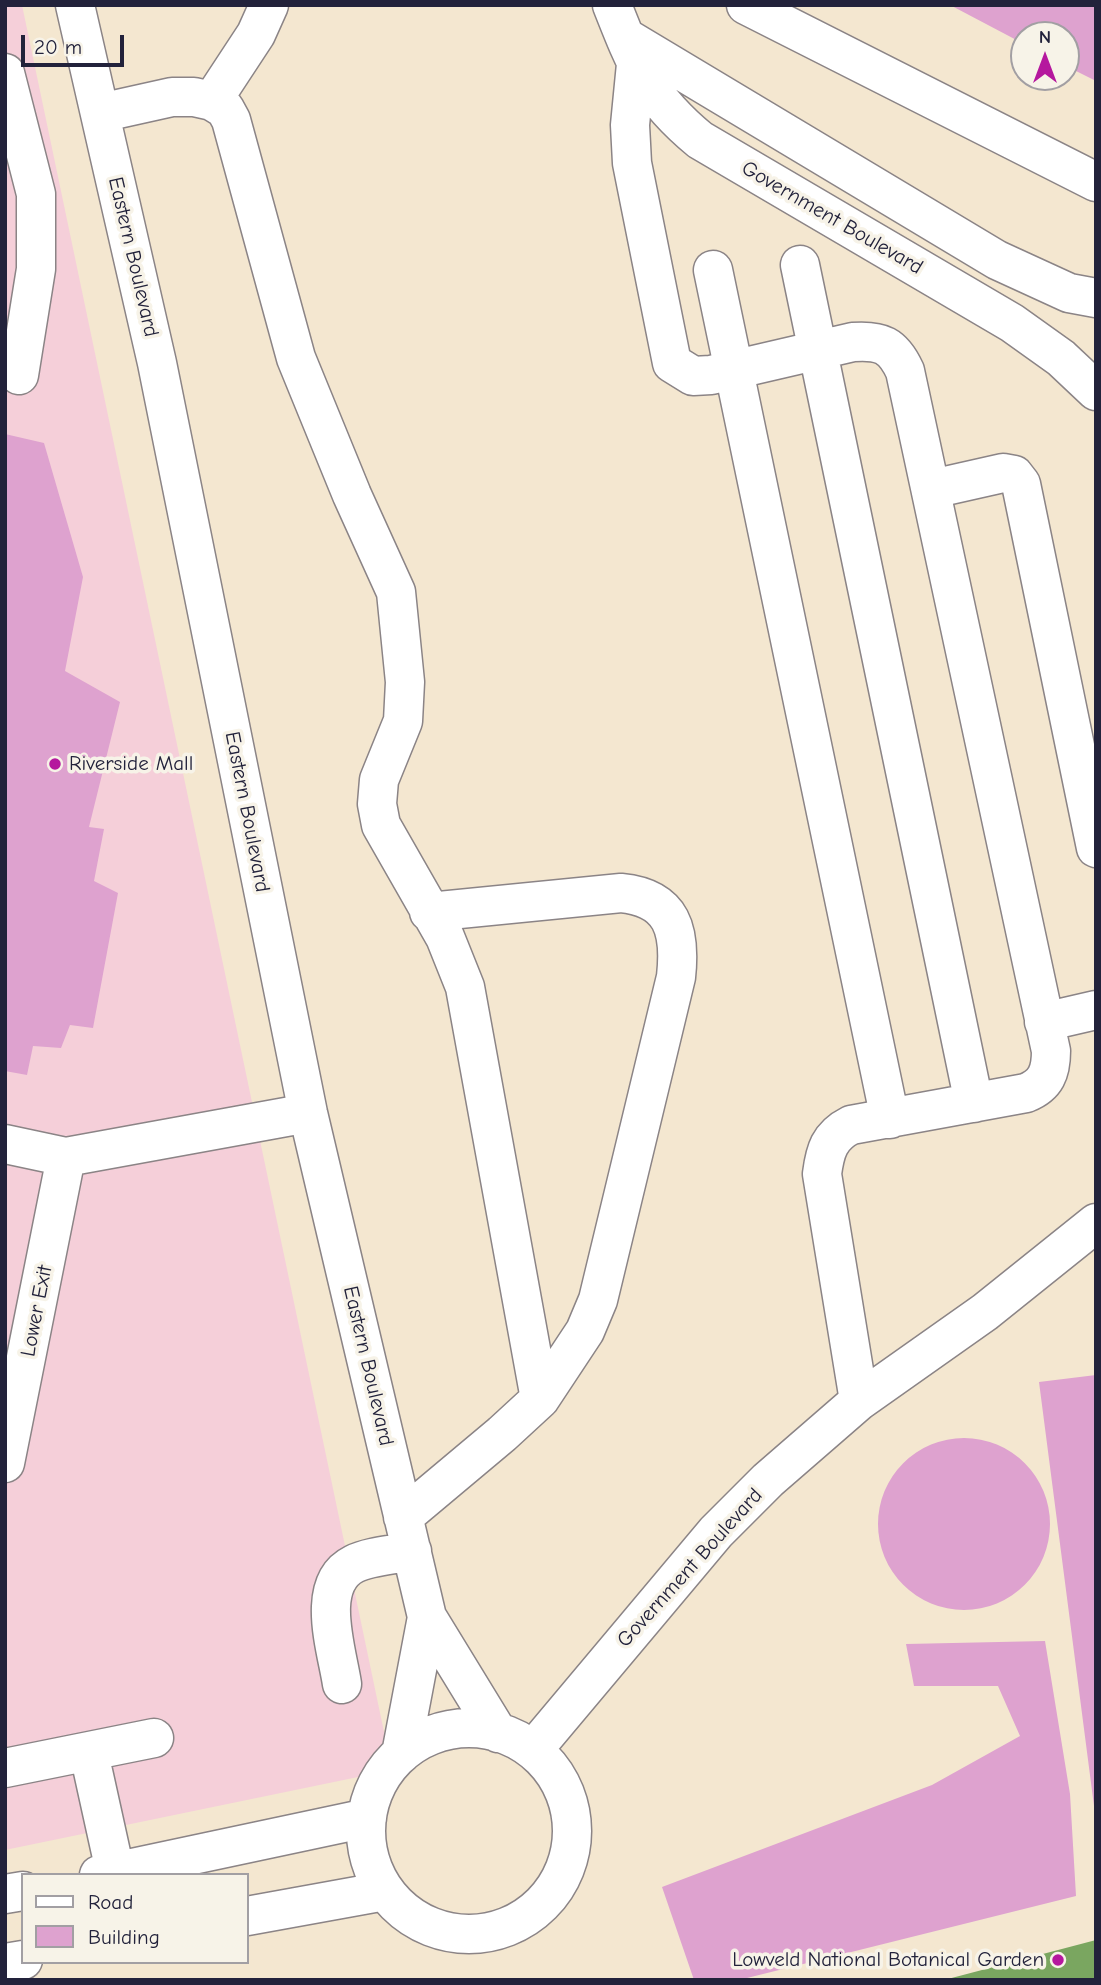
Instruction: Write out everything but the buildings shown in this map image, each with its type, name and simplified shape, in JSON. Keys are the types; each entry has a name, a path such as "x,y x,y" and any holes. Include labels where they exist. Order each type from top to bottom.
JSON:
{"street":[{"name":"Eastern Boulevard","path":"75,5 157,363 308,1113 427,1617 498,1733"},
{"path":"212,101 256,34 269,5"},
{"path":"746,5 1096,182"},
{"path":"625,36 997,260 1069,293 1096,298"},
{"path":"625,36 632,163 669,357 680,370 693,376 733,372 853,342 876,341 883,342 895,353 905,372 932,489 1051,1061 1042,1084 1026,1093 851,1125 838,1132 825,1154 822,1174 859,1401"},
{"name":"Government Boulevard","path":"625,36 650,91 672,117 700,140 1012,323 1060,358 1096,391"},
{"path":"5,73 29,155 36,194 36,269 19,375"},
{"path":"100,113 172,97 212,101 225,109 240,143 296,358 313,405 396,592 405,682 403,721 379,780 377,804 381,825 445,937 465,987 540,1399"},
{"path":"800,265 974,1103"},
{"path":"713,270 890,1119"},
{"path":"932,489 1003,473 1014,475 1021,484 1096,848"},
{"path":"342,1684 331,1606 335,1581 341,1573 407,1534 502,1434 540,1399 585,1331 598,1300 676,977 678,945 675,927 667,914 638,895 621,893 429,912"},
{"path":"1044,1022 1096,1010"},
{"path":"5,1144 66,1157 308,1113"},
{"name":"Lower Exit","path":"5,1463 66,1157"},
{"name":"Government Boulevard","path":"533,1750 716,1532 768,1479 859,1401 985,1312 1096,1223"},
{"name":"Eastern Boulevard","path":"401,1754 427,1617"},
{"path":"472,1729 498,1733 533,1750 560,1783 569,1803 573,1835 567,1866 551,1894 528,1916 499,1930 468,1935 436,1929 408,1914 385,1891 373,1868 367,1843 367,1818 373,1794 384,1773 401,1754 422,1740 446,1731 472,1729"},
{"path":"5,1768 154,1738"},
{"path":"89,1753 107,1873 367,1818"},
{"path":"248,1916 385,1891"}],"shaded area":[{"name":"Riverside Mall","path":"5,5 22,5 392,1770 5,1850"}],"green space":[{"name":"Lowveld National Botanical Garden","path":"1096,1940 1096,1980 944,1980"}],"place":[{"name":"Riverside Mall","path":"55,764"},
{"name":"Lowveld National Botanical Garden","path":"1058,1960"}]}
